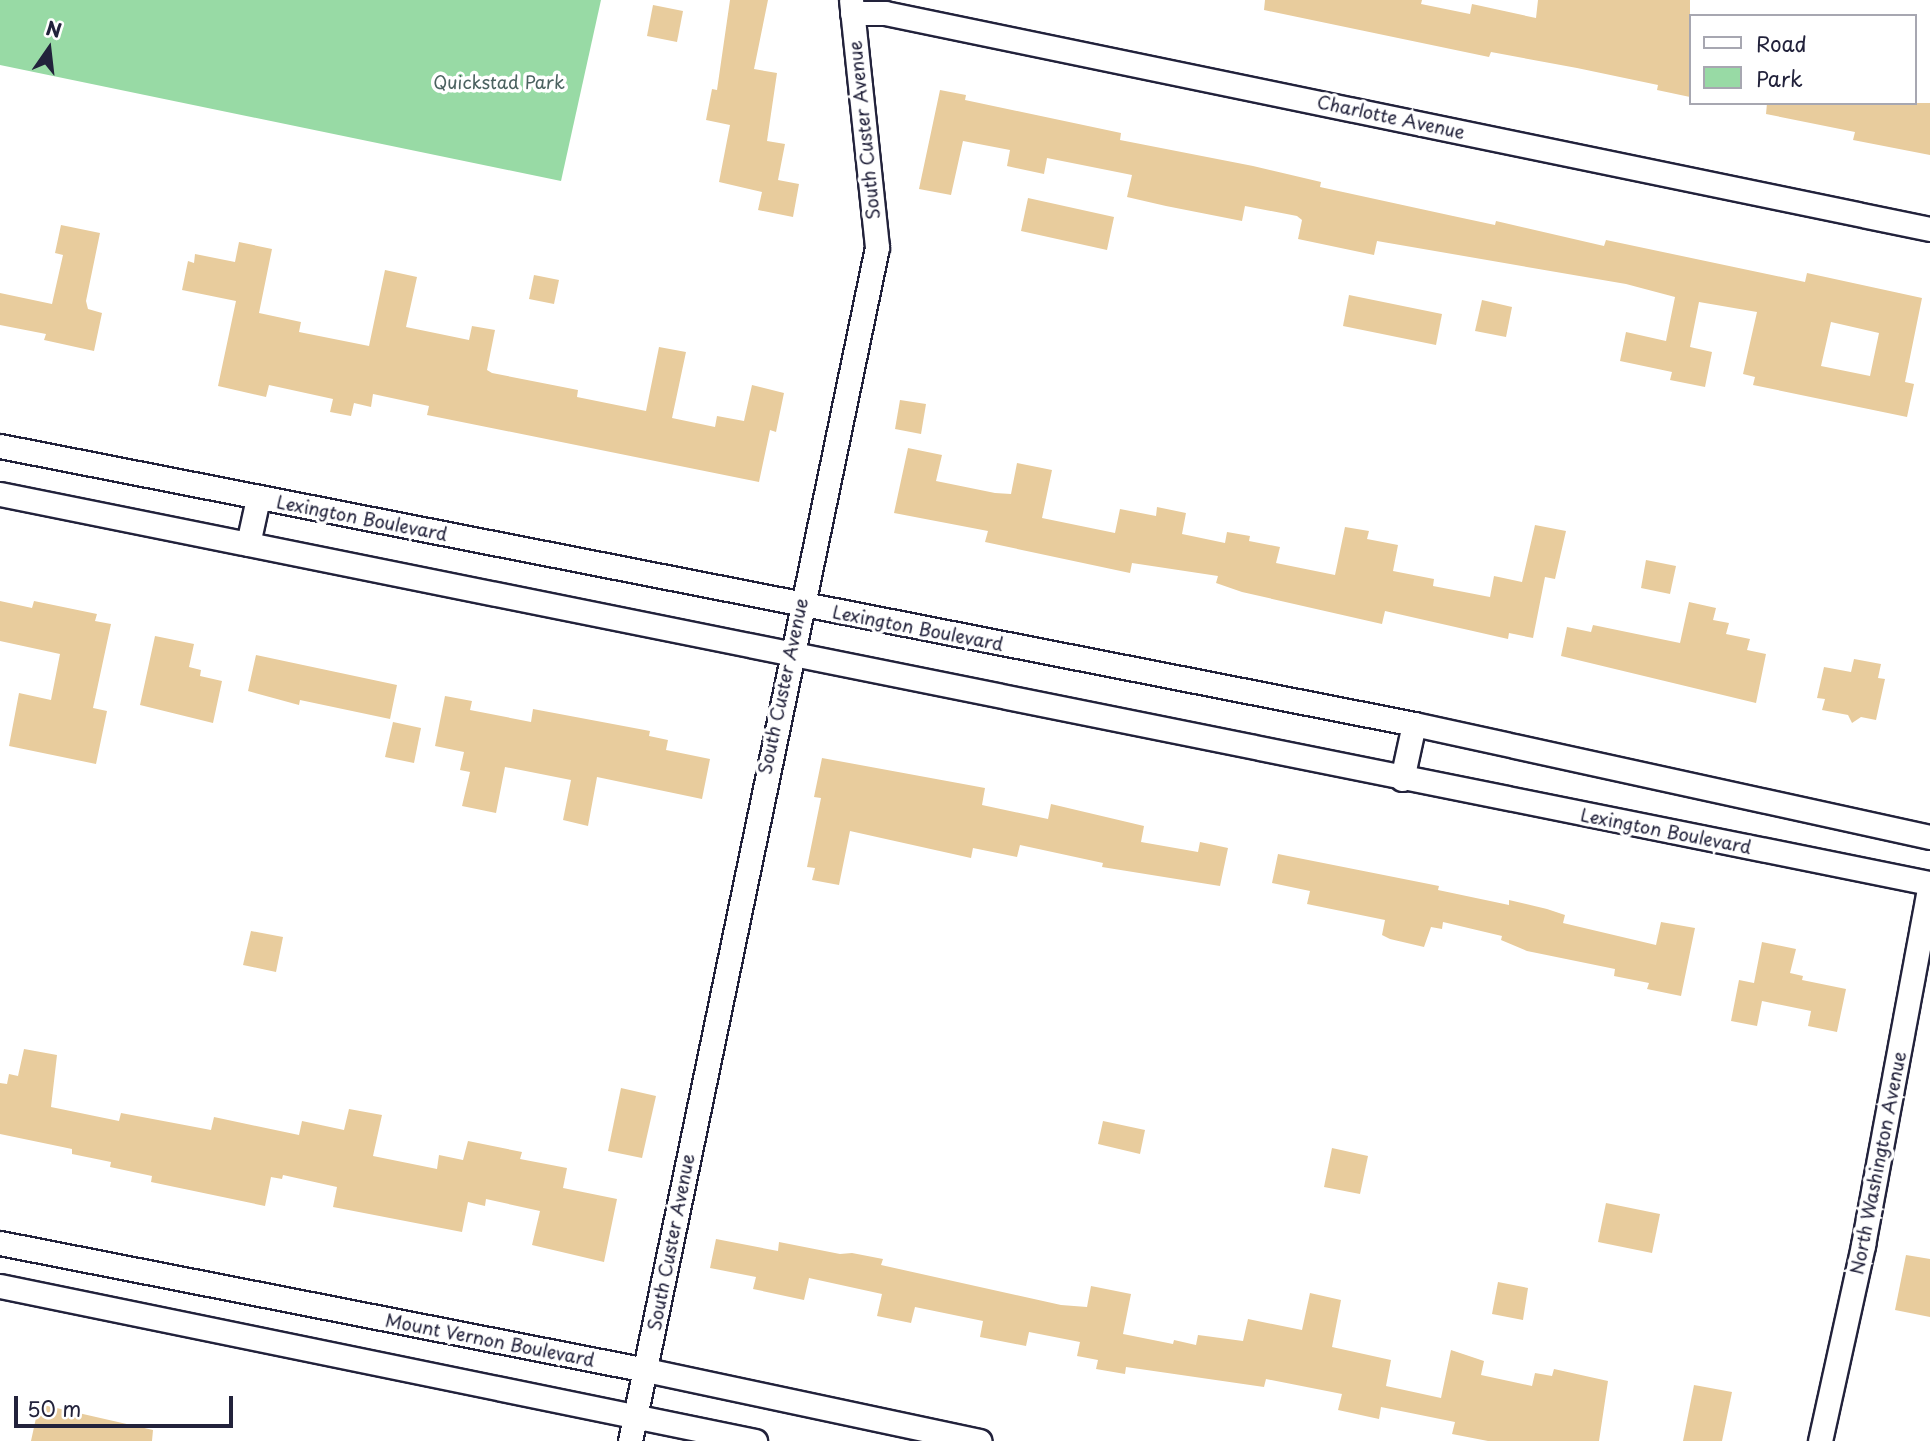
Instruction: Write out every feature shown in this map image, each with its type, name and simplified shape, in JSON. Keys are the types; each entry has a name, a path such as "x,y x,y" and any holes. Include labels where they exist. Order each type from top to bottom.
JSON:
{"street":[{"name":"Charlotte Avenue","path":"851,6 1930,229"},
{"name":"South Custer Avenue","path":"630,1441 790,653 877,247 851,6"},
{"name":"Lexington Boulevard","path":"0,446 1414,724 1930,837"},
{"name":"Lexington Boulevard","path":"0,494 1402,779 1930,883"},
{"name":"Lexington Boulevard","path":"248,544 258,498"},
{"path":"1402,779 1414,724"},
{"name":"North Washington Avenue","path":"1820,1441 1863,1245 1930,883"},
{"name":"Mount Vernon Boulevard","path":"0,1243 646,1370 980,1441"},
{"path":"0,1286 755,1441"}],"green space":[{"name":"Quickstad Park","path":"0,0 601,0 561,181 0,65"}],"building":[{"path":"730,0 768,0 754,69 777,73 767,141 785,144 778,180 799,184 793,217 758,210 762,192 719,182 730,125 706,120 712,89 717,90"},
{"path":"1265,0 1422,0 1421,4 1470,14 1472,4 1536,18 1538,0 1690,0 1688,97 1657,90 1658,85 1577,68 1491,52 1489,57 1264,10"},
{"path":"653,5 683,11 677,42 647,36"},
{"path":"940,90 966,95 965,100 1121,133 1120,140 1253,166 1321,182 1320,187 1495,225 1496,221 1604,246 1606,240 1805,282 1807,273 1922,298 1905,382 1914,384 1907,417 1753,385 1755,377 1743,374 1757,312 1699,302 1690,347 1712,352 1705,387 1670,380 1672,372 1620,361 1626,332 1666,341 1675,297 1626,284 1377,241 1374,255 1298,239 1302,220 1297,216 1245,206 1242,221 1166,206 1127,197 1132,175 1047,158 1044,174 1007,166 1010,150 963,141 951,195 919,189","holes":["1831,322 1879,333 1870,376 1821,366"]},
{"path":"1930,103 1930,155 1853,140 1855,132 1766,114 1767,105"},
{"path":"1028,198 1114,217 1107,250 1021,231"},
{"path":"61,225 100,233 86,301 88,309 102,313 94,351 44,340 46,334 0,325 0,293 52,304 63,255 55,253"},
{"path":"239,242 272,249 259,313 301,322 299,332 369,346 385,270 417,277 406,327 469,340 472,326 495,330 487,370 492,373 578,390 577,397 646,411 659,347 686,352 672,418 715,427 717,416 744,421 752,385 784,393 776,432 770,430 759,482 427,415 429,406 373,394 371,407 354,403 351,416 330,412 333,399 269,385 266,397 218,386 236,301 182,290 188,261 194,263 195,254 235,262"},
{"path":"534,275 559,280 554,304 529,299"},
{"path":"1349,295 1442,314 1436,345 1343,326"},
{"path":"1482,300 1512,307 1506,337 1475,331"},
{"path":"900,400 926,404 921,434 895,429"},
{"path":"908,448 942,455 936,481 995,493 1011,494 1017,463 1052,470 1042,518 1115,533 1120,509 1156,516 1157,507 1186,513 1182,534 1225,543 1227,532 1250,536 1249,541 1280,547 1276,563 1335,575 1345,527 1369,531 1367,539 1398,545 1393,571 1434,579 1433,586 1490,597 1494,576 1522,582 1535,525 1566,531 1555,579 1545,577 1533,638 1509,633 1508,639 1385,611 1382,624 1242,592 1216,583 1218,576 1132,563 1130,573 985,542 988,531 894,513"},
{"path":"1646,560 1676,566 1670,594 1641,588"},
{"path":"0,601 32,608 34,601 97,614 95,621 111,624 93,708 107,711 96,764 9,746 19,693 51,700 60,654 0,641"},
{"path":"1689,602 1716,608 1713,620 1729,623 1726,634 1750,639 1747,650 1766,654 1756,703 1561,656 1567,627 1591,632 1593,625 1680,643"},
{"path":"155,636 194,644 189,667 201,670 200,676 222,681 213,723 140,705"},
{"path":"256,655 397,685 390,719 300,700 299,705 248,691"},
{"path":"1854,659 1881,664 1878,678 1885,679 1876,720 1861,717 1852,723 1848,715 1822,710 1825,699 1817,698 1824,667 1851,672"},
{"path":"445,696 472,701 470,710 531,722 533,709 650,731 649,736 668,740 666,750 710,759 702,799 597,777 588,826 563,820 571,780 505,767 496,813 462,806 470,772 460,770 464,752 435,746"},
{"path":"393,722 421,728 414,763 385,757"},
{"path":"822,758 985,788 982,805 1048,819 1051,804 1144,826 1141,842 1198,852 1200,842 1228,848 1220,886 1102,867 1103,863 1020,845 1017,857 973,848 971,858 850,831 839,885 812,880 815,868 807,867 821,798 814,797"},
{"path":"1278,854 1439,886 1438,890 1509,905 1509,900 1547,909 1565,915 1563,923 1656,945 1661,922 1695,928 1681,996 1647,989 1649,983 1614,976 1615,969 1527,951 1501,940 1502,936 1443,922 1442,929 1431,927 1424,947 1390,939 1382,935 1385,920 1307,904 1310,891 1272,883"},
{"path":"251,931 283,937 276,972 243,965"},
{"path":"1762,942 1796,949 1790,973 1803,976 1802,980 1846,989 1837,1032 1808,1026 1811,1011 1762,1001 1757,1026 1731,1021 1739,980 1754,983"},
{"path":"24,1049 57,1055 51,1107 119,1121 121,1113 211,1130 214,1117 299,1135 302,1121 344,1130 349,1109 382,1115 373,1156 437,1169 439,1155 463,1160 468,1141 522,1152 520,1159 567,1168 563,1188 617,1199 604,1262 532,1245 540,1211 486,1199 485,1206 468,1202 462,1232 333,1207 337,1187 283,1175 282,1179 271,1177 265,1206 151,1182 152,1176 110,1167 111,1162 72,1154 72,1149 0,1134 0,1083 7,1084 9,1074 18,1076"},
{"path":"621,1088 656,1096 642,1158 608,1151"},
{"path":"1103,1121 1145,1130 1140,1154 1098,1144"},
{"path":"1332,1148 1368,1156 1360,1194 1324,1187"},
{"path":"1606,1203 1660,1214 1652,1253 1598,1242"},
{"path":"716,1239 778,1251 779,1242 840,1254 852,1253 883,1259 881,1265 1061,1305 1087,1307 1091,1286 1131,1294 1123,1334 1173,1344 1174,1340 1196,1345 1198,1335 1243,1341 1248,1319 1302,1330 1310,1293 1341,1300 1332,1347 1391,1360 1386,1386 1441,1398 1451,1350 1484,1361 1481,1375 1532,1386 1535,1373 1552,1376 1554,1369 1608,1381 1599,1441 1488,1441 1452,1434 1455,1422 1381,1407 1379,1419 1338,1410 1342,1394 1266,1379 1264,1387 1126,1367 1125,1374 1096,1369 1098,1360 1077,1356 1080,1342 1029,1332 1026,1346 980,1337 983,1321 915,1307 911,1323 877,1316 882,1294 809,1278 804,1300 753,1289 756,1277 710,1268"},
{"path":"1906,1255 1930,1259 1930,1317 1895,1310"},
{"path":"1498,1282 1528,1288 1523,1320 1492,1314"},
{"path":"1694,1385 1732,1392 1722,1441 1683,1441"},
{"path":"39,1404 153,1430 152,1441 31,1441"}]}
